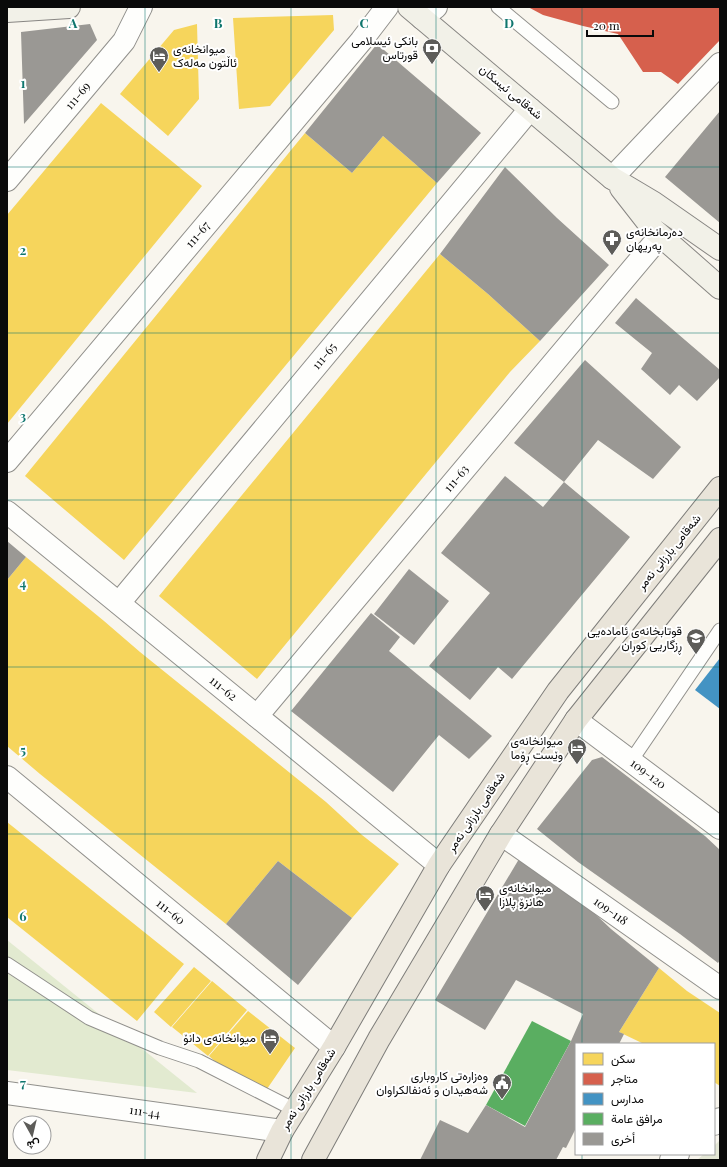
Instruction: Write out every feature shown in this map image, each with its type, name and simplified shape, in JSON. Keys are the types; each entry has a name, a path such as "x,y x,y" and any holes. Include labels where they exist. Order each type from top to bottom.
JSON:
{"main road":[{"path":"7,10 69,7"},
{"name":"شەقامی ئیسکان","path":"422,11 530,109 612,178 654,203 720,249"},
{"name":"شەقامی ئیسکان","path":"612,178 653,229 720,288"},
{"name":"شەقامی بارزانی نەمر","path":"268,1160 282,1131 334,1046 439,865 558,691 720,488"},
{"path":"313,1160 379,1039 501,834 576,720 720,539"}],"street":[{"name":"111-69","path":"7,180 124,41 141,7"},
{"name":"111-67","path":"7,461 356,47 387,7"},
{"path":"612,178 720,64"},
{"name":"111-65","path":"119,603 530,109"},
{"name":"111-63","path":"257,716 656,241"},
{"name":"111-62","path":"7,512 439,865"},
{"name":"109-120","path":"576,720 720,828"},
{"name":"111-60","path":"7,777 334,1046"},
{"name":"109-118","path":"501,834 720,988"},
{"name":"111-44","path":"7,1092 282,1131"}],"lane":[{"path":"498,7 612,102"},
{"path":"631,761 720,630"},
{"path":"7,964 89,1018 160,1048 199,1061 295,1110"}],"green space":[{"path":"7,940 197,1093 7,1070"},
{"path":"720,1140 720,1160 697,1160 703,1155 715,1155 715,1145"}],"building: سكن":[{"path":"333,15 334,30 270,106 239,109 233,18"},
{"path":"197,24 199,99 168,136 120,94 174,30"},
{"path":"101,103 202,186 7,424 7,215"},
{"path":"305,133 352,173 383,136 437,183 124,560 25,476"},
{"path":"440,254 488,294 540,341 510,372 257,679 159,596"},
{"path":"26,557 140,652 326,802 362,835 399,864 352,918 278,861 226,924 7,746 7,580"},
{"path":"7,822 184,964 137,1021 7,917"},
{"path":"194,967 211,981 171,1027 154,1012"},
{"path":"659,968 687,991 720,1013 720,1086 715,1083 715,1043 642,1043 619,1032"},
{"path":"212,981 247,1010 208,1056 172,1027"},
{"path":"248,1011 295,1048 267,1089 226,1071 209,1056"}],"building: متاجر":[{"path":"528,7 720,7 720,40 678,84 661,72 643,72 618,34 543,15"}],"building: مدارس":[{"path":"720,658 720,709 695,690"}],"building: مرافق عامة":[{"path":"532,1021 571,1041 525,1126 486,1105"}],"building: أخرى":[{"path":"90,24 97,40 24,124 21,32"},
{"path":"377,44 481,133 437,183 383,136 352,173 305,133"},
{"path":"720,111 720,223 665,177"},
{"path":"505,167 557,218 609,265 540,341 488,294 440,254"},
{"path":"636,298 720,370 720,377 697,401 679,385 670,395 641,369 652,353 615,323"},
{"path":"585,360 681,447 653,479 598,440 564,482 514,443"},
{"path":"505,476 543,507 564,482 630,537 512,679 498,667 470,700 429,666 490,593 441,553"},
{"path":"7,541 26,557 7,580"},
{"path":"409,569 449,601 414,645 374,614"},
{"path":"371,613 400,637 389,651 492,736 469,759 439,735 393,792 291,711"},
{"path":"602,757 705,836 720,850 720,960 718,963 680,934 578,862 537,829 592,760"},
{"path":"519,859 572,892 611,929 659,968 619,1032 624,1034 620,1043 575,1043 575,1130 566,1148 563,1147 556,1160 420,1160 440,1120 468,1133 486,1105 525,1127 571,1041 583,1014 516,980 485,1030 435,1000"},
{"path":"278,861 352,918 298,985 226,924"}],"place":[{"name":"بانکی ئیسلامی قورتاس","path":"432,65"},
{"name":"میوانخانەی ئاڵتون مەلەک","path":"159,73"},
{"name":"دەرمانخانەی پەریهان","path":"612,256"},
{"name":"قوتابخانەی ئامادەیی ڕزگاریی کوڕان","path":"696,655"},
{"name":"میوانخانەی وێست ڕۆما","path":"577,765"},
{"name":"میوانخانەی هانزۆ پلازا","path":"485,912"},
{"name":"میوانخانەی دانۆ","path":"270,1055"},
{"name":"وەزارەتی کاروباری شەهیدان و ئەنفالکراوان","path":"502,1100"}]}
